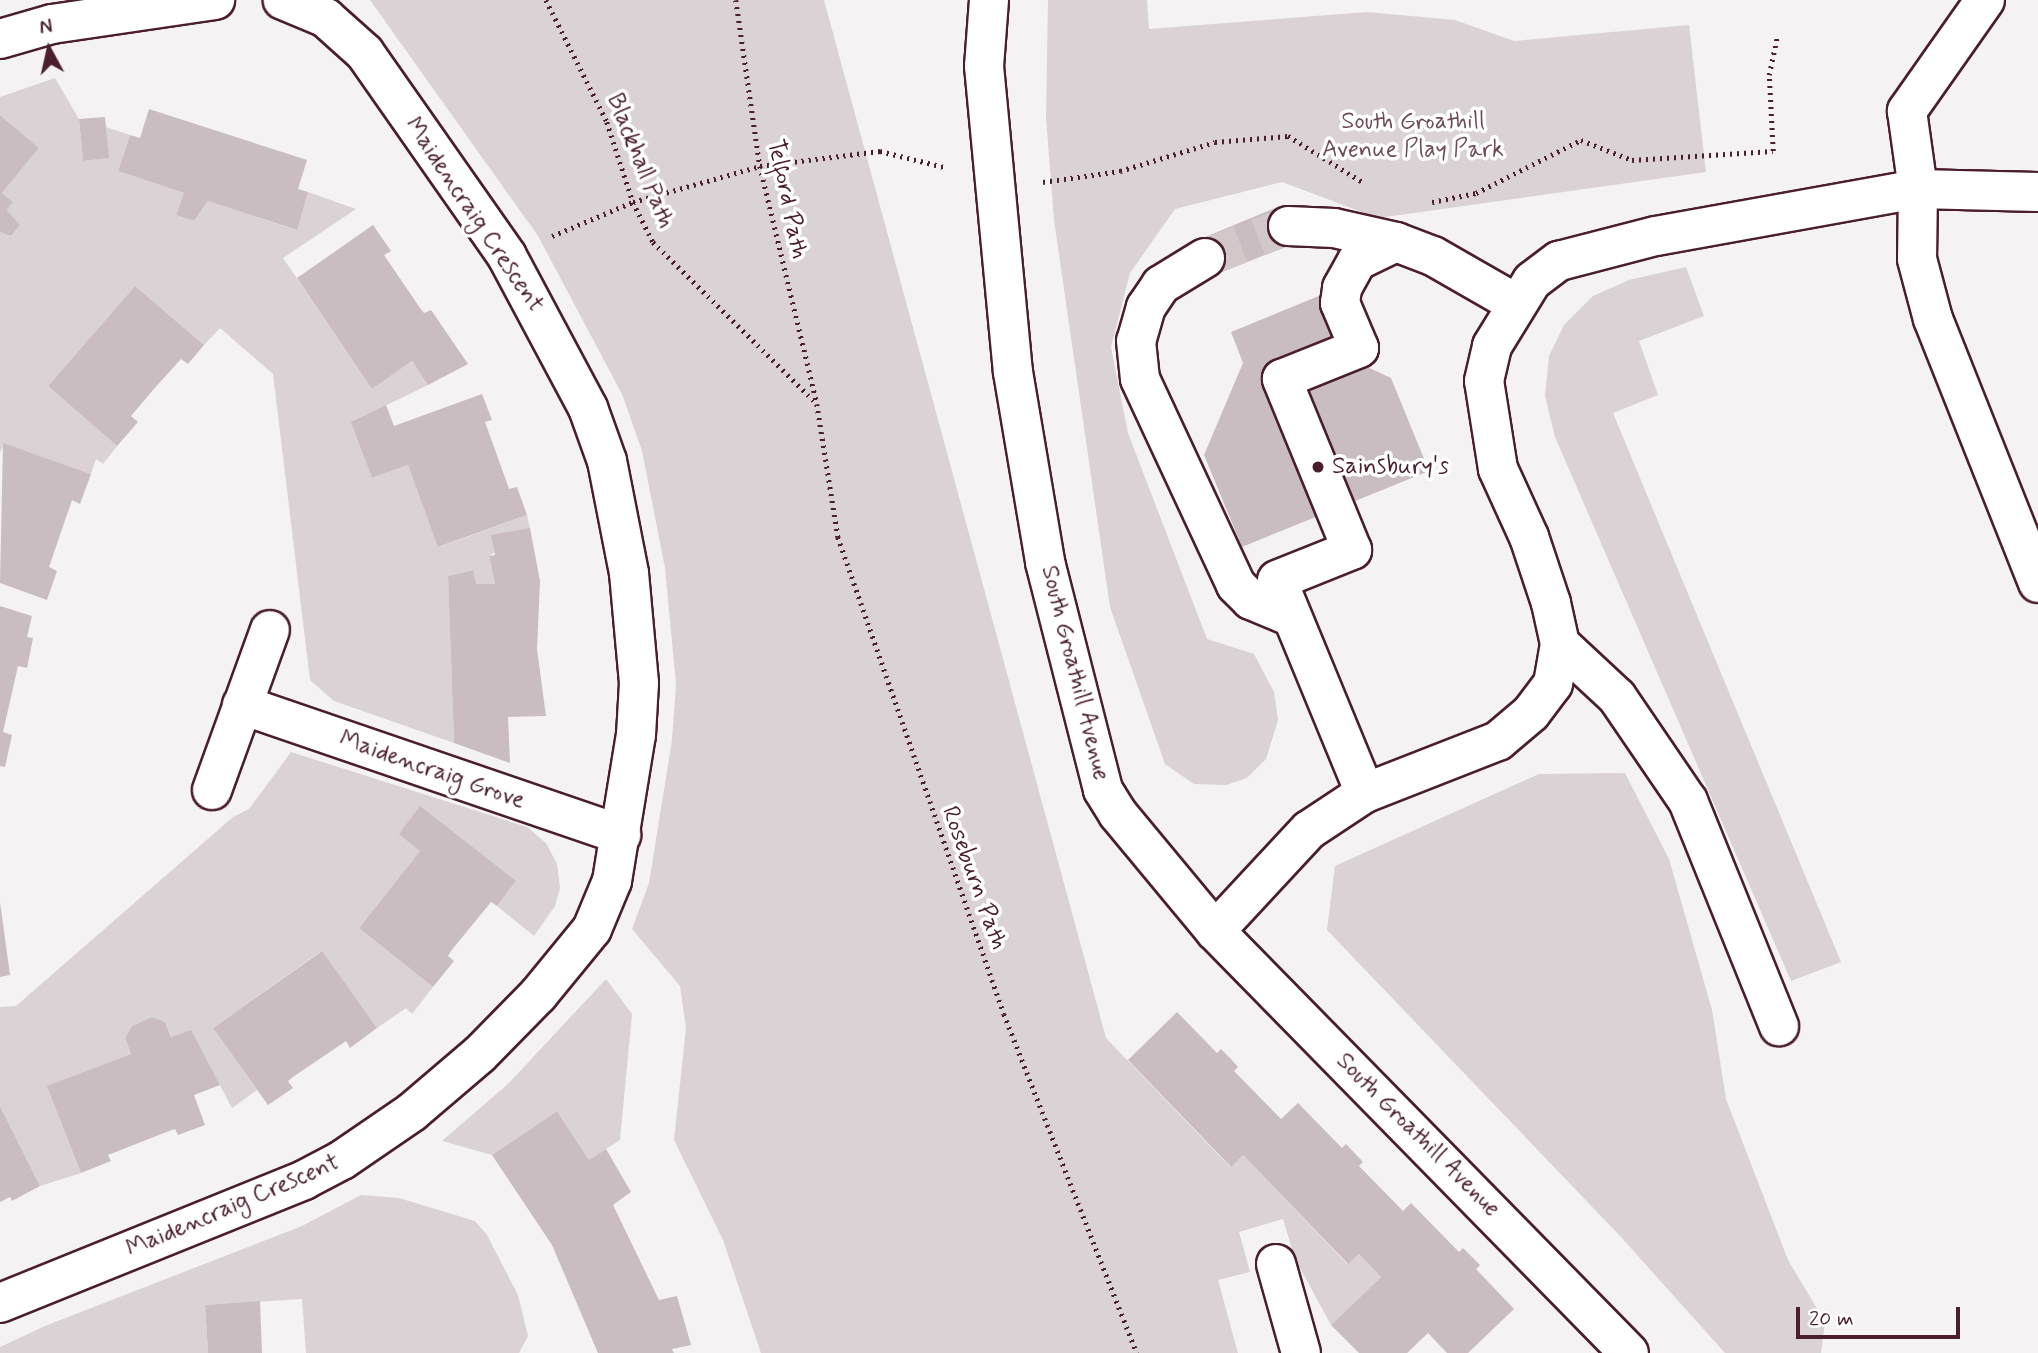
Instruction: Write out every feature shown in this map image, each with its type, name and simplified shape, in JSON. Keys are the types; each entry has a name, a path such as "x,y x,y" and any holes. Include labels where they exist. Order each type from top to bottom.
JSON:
{"street":[{"path":"0,39 52,24 215,0"},
{"name":"Maidencraig Crescent","path":"0,1303 304,1180 342,1160 412,1112 480,1054 528,1005 592,929 612,881 621,835 639,683 629,573 607,461 587,408 507,256 365,53 333,23 283,0"},
{"name":"South Groathill Avenue","path":"989,0 984,66 1013,372 1045,562 1094,765 1118,814 1215,931 1629,1353"},
{"path":"1985,0 1907,111 1918,189 1917,259 1933,319 2038,583"},
{"path":"1215,931 1309,830 1365,793 1498,741 1531,713 1553,684 1560,644 1530,537 1498,469 1488,419 1487,369 1492,346 1515,303 1532,281 1559,261 1656,236 1918,189 2038,192"},
{"path":"1288,226 1335,228 1396,242 1433,256 1515,303"},
{"path":"1365,793 1277,580 1352,550 1282,379 1359,348 1340,303 1342,288 1357,261 1396,242"},
{"path":"1205,258 1161,285 1146,307 1136,341 1140,379 1230,576 1251,600 1293,617"},
{"path":"212,790 270,630"},
{"path":"1560,644 1617,697 1688,801 1779,1026"},
{"name":"Maidencraig Grove","path":"242,705 621,835"},
{"path":"1276,1264 1301,1353"}],"path":[{"name":"Blackhall Path","path":"546,0 607,122 633,202 653,242 817,404"},
{"name":"Telford Path","path":"736,0 760,166 817,404"},
{"path":"1425,203 1476,193 1581,140 1632,160 1773,151 1769,75 1777,36"},
{"path":"507,256 633,202 760,166 880,150 993,180 1062,182 1169,160 1215,142 1288,136 1376,191"},
{"name":"Roseburn Path","path":"817,404 838,537 1004,1014 1137,1353"}],"green space":[{"path":"370,0 824,0 1106,1038 1230,1167 1243,1155 1347,1264 1359,1254 1381,1277 1331,1325 1295,1259 1283,1219 1239,1232 1250,1272 1218,1280 1238,1353 761,1353 723,1240 674,1140 686,1028 680,986 632,929 649,883 672,740 676,684 665,568 642,451 622,394 538,236"},
{"name":"South Groathill Avenue Play Park","path":"1048,0 1147,0 1149,29 1367,12 1455,20 1514,41 1689,25 1706,172 1378,218 1282,182 1175,209 1130,273 1111,347 1128,433 1207,639 1254,654 1274,692 1278,720 1266,759 1247,778 1226,785 1194,784 1165,764 1110,607 1054,220 1046,117"},
{"path":"55,78 79,119 83,161 108,158 106,127 130,135 118,171 184,193 176,215 194,221 208,201 296,230 308,192 356,209 283,258 372,389 412,361 428,385 352,422 372,478 408,465 439,547 527,515 530,528 489,556 495,584 476,584 472,570 448,576 454,743 334,701 310,680 273,374 220,328 204,345 135,286 48,386 117,446 103,464 96,459 91,474 4,444 0,453 0,232 11,236 20,225 7,210 13,202 2,193 39,148 0,115 0,97"},
{"path":"1686,267 1704,316 1639,341 1658,395 1613,413 1841,962 1791,981 1555,437 1545,396 1549,356 1564,325 1593,296 1629,280"},
{"path":"291,752 527,827 546,843 557,864 560,888 555,906 534,936 497,906 516,881 420,807 420,851 359,928 433,987 412,1014 406,1008 377,1028 321,951 213,1028 257,1090 232,1108 191,1031 172,1038 165,1022 152,1017 132,1026 125,1038 131,1054 48,1086 81,1173 40,1186 0,1106 0,1007 16,1006 233,817 249,809"},
{"path":"1625,773 1669,859 1712,1010 1726,1099 1788,1260 1825,1322 1821,1353 1725,1353 1621,1237 1327,930 1335,866 1539,774"},
{"path":"606,979 632,1014 620,1140 589,1160 557,1111 492,1155 442,1141 508,1084"},
{"path":"361,1195 399,1198 475,1221 487,1235 518,1295 528,1336 519,1353 306,1353 302,1299 205,1305 208,1353 0,1353 0,1347 45,1326 302,1226"}],"building":[{"path":"149,109 307,160 298,189 308,192 297,230 208,201 194,221 176,215 184,193 118,171 130,135 140,138"},
{"path":"0,115 39,148 2,193 13,202 7,210 20,225 11,236 0,232"},
{"path":"105,117 109,158 83,161 79,119"},
{"path":"1280,206 1295,243 1212,276 1198,240"},
{"path":"373,225 391,251 384,255 420,308 424,313 431,310 468,364 428,385 412,361 372,389 297,278"},
{"path":"135,286 204,345 188,364 181,359 153,390 131,416 138,422 117,446 48,386"},
{"path":"1321,295 1339,339 1322,346 1391,378 1429,471 1242,547 1204,455 1243,363 1231,332"},
{"path":"482,394 492,420 485,422 509,489 517,487 527,515 438,547 408,465 372,478 351,422 386,405 394,426"},
{"path":"3,443 91,474 80,504 72,500 49,567 57,571 47,600 0,583"},
{"path":"530,528 540,581 537,649 546,716 508,717 510,763 454,743 448,576 473,570 476,584 495,584 489,556 495,555 491,535"},
{"path":"0,606 32,616 27,637 33,638 27,668 18,666 3,732 12,735 5,767 0,766"},
{"path":"420,806 516,881 497,906 491,902 451,951 448,956 454,961 433,987 359,928 420,851 399,834"},
{"path":"0,902 10,975 0,977"},
{"path":"322,951 377,1028 350,1048 346,1041 293,1077 288,1081 293,1088 268,1105 213,1028"},
{"path":"1177,1012 1217,1053 1221,1049 1230,1058 1238,1067 1234,1071 1281,1119 1298,1103 1342,1148 1346,1144 1363,1162 1359,1166 1403,1211 1411,1203 1459,1252 1463,1248 1480,1265 1476,1269 1514,1309 1468,1353 1447,1353 1428,1333 1407,1353 1359,1353 1331,1325 1381,1277 1359,1254 1348,1264 1243,1155 1231,1167 1128,1060"},
{"path":"152,1017 165,1022 171,1037 191,1030 220,1085 194,1095 205,1125 178,1135 175,1129 169,1131 108,1155 111,1161 81,1173 47,1086 131,1054 125,1038 132,1026"},
{"path":"0,1106 40,1186 12,1201 10,1197 0,1202"},
{"path":"557,1111 589,1160 606,1149 631,1192 613,1205 659,1300 677,1296 691,1345 672,1349 674,1353 598,1353 552,1245 492,1155"},
{"path":"260,1301 262,1353 208,1353 205,1305"}],"tunnel":[{"path":"1205,258 1288,226"}],"place":[{"name":"Sainsbury's","path":"1318,467"}]}
